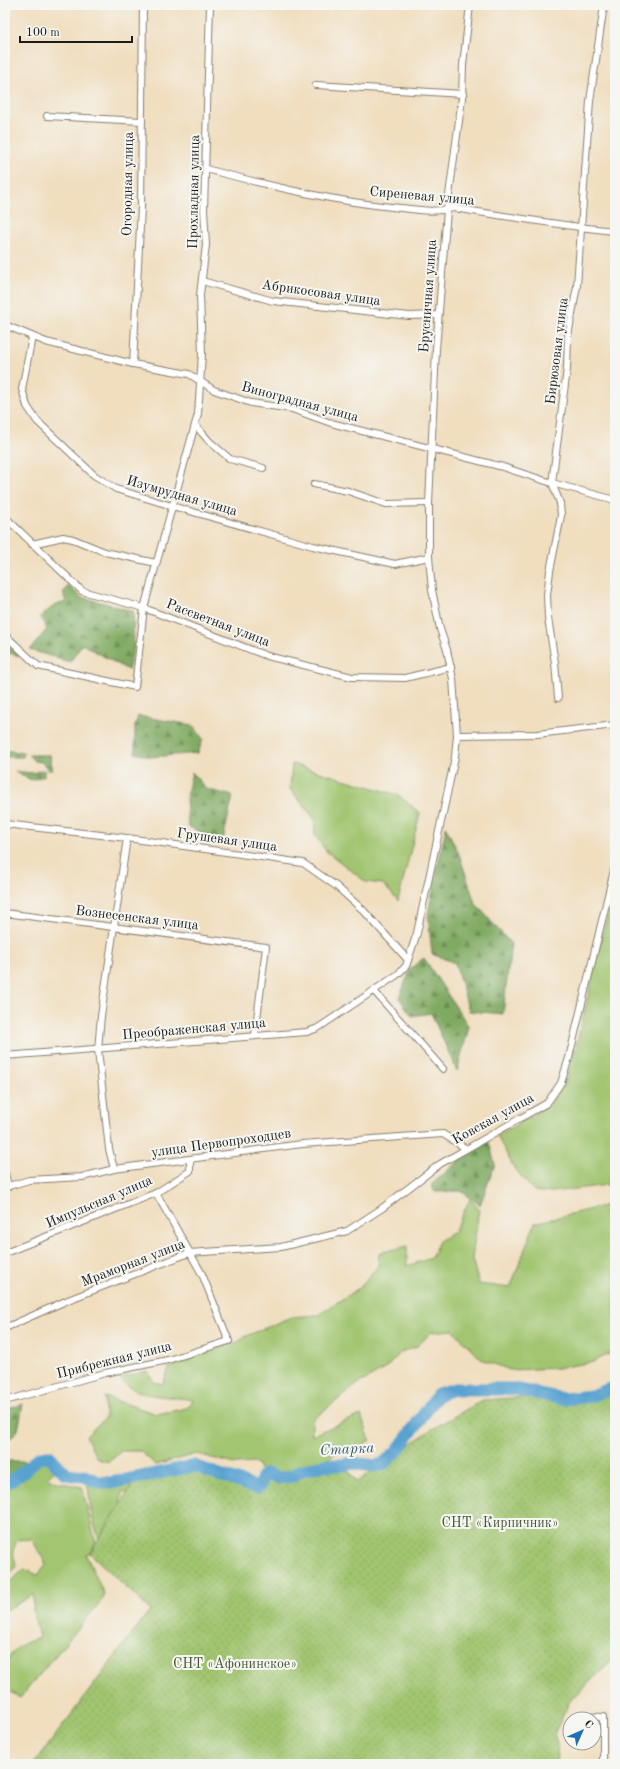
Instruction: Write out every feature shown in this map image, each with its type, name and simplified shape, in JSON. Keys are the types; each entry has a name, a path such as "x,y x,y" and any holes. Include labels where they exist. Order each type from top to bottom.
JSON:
{"street":[{"name":"Огородная улица","path":"133,364 141,207 143,5"},
{"name":"Прохладная улица","path":"5,635 38,666 135,687 144,608 198,414 202,354 200,295 206,245 204,210 210,5"},
{"name":"Брусничная улица","path":"456,735 451,667 440,629 432,590 429,557 429,503 438,315 447,210 462,94 463,65 470,5"},
{"name":"Бирюзовая улица","path":"552,484 567,369 568,336 577,286 590,101 604,5"},
{"path":"316,85 462,94"},
{"path":"47,116 142,121"},
{"name":"Сиреневая улица","path":"206,170 269,185 381,206 438,211 453,208 582,228 615,231"},
{"name":"Абрикосовая улица","path":"202,281 273,301 409,316 438,315"},
{"name":"Виноградная улица","path":"5,325 32,337 133,364 189,374 214,390 252,403 292,409 331,423 431,450 503,467 552,484 615,500"},
{"name":"Изумрудная улица","path":"32,337 22,389 27,406 37,421 94,475 116,489 313,546 395,564 429,557"},
{"path":"195,425 209,441 230,459 263,468"},
{"path":"314,484 348,491 386,504 429,503"},
{"path":"552,484 560,503 561,516 550,572 548,595 548,618 555,663 558,698"},
{"name":"Рассветная улица","path":"5,517 82,591 144,608 267,656 352,677 405,678 451,667"},
{"path":"32,544 63,537 73,539 105,552 156,564"},
{"path":"456,735 537,734 615,725"},
{"name":"Преображенская улица","path":"5,1056 98,1050 255,1035 307,1032 318,1028 397,975 406,966 417,933 443,822 446,800 452,780 456,735"},
{"name":"Грушевая улица","path":"5,824 127,838 303,863 336,886 363,910 408,960"},
{"path":"114,1170 109,1149 98,1050 101,1016 127,838"},
{"name":"Ковская улица","path":"347,1232 381,1209 440,1164 465,1148 547,1103 562,1083 615,866"},
{"name":"Вознесенская улица","path":"5,913 266,947 255,1035"},
{"path":"374,991 443,1069"},
{"name":"улица Первопроходцев","path":"6,1187 29,1180 82,1177 114,1170 302,1144 443,1134 465,1148"},
{"name":"Импульсная улица","path":"5,1252 156,1193 190,1171 190,1160"},
{"path":"5,1173 6,1187"},
{"path":"156,1193 189,1253"},
{"name":"Мраморная улица","path":"5,1328 68,1300 189,1253 282,1247 347,1232"},
{"name":"Прибрежная улица","path":"5,1401 105,1372 168,1360 229,1341 202,1274 189,1253"},
{"path":"602,1717 603,1764"}],"green space":[{"path":"68,586 81,597 133,611 134,648 128,670 82,644 70,662 30,650 47,629 40,617 55,605 66,602 63,593"},
{"path":"5,642 20,656 5,652"},
{"path":"138,716 193,725 203,739 198,753 151,757 135,753 135,725"},
{"path":"5,750 24,753 23,757 5,757"},
{"path":"29,755 50,755 52,770 48,770 42,762 34,761"},
{"path":"292,764 398,795 420,813 398,901 383,884 366,882 326,851 315,835 314,818 290,789"},
{"path":"44,770 44,776 31,780 15,771 32,773"},
{"path":"192,772 206,789 233,796 222,844 188,826 186,798"},
{"path":"446,827 459,854 475,903 511,944 503,1014 469,1011 455,963 432,954 428,914"},
{"path":"615,882 615,1184 544,1193 534,1191 514,1168 497,1136 548,1106 565,1084 576,1047"},
{"path":"424,958 469,1027 457,1071 431,1013 412,1016 399,998 411,968"},
{"path":"489,1142 495,1164 480,1205 461,1191 435,1192 431,1185 470,1151"},
{"path":"470,1199 479,1209 472,1259 479,1284 510,1288 535,1223 615,1203 615,1351 593,1362 557,1368 510,1370 481,1359 453,1330 431,1332 418,1346 401,1352 386,1368 358,1384 312,1420 312,1435 361,1415 370,1440 358,1448 337,1452 327,1460 296,1467 293,1473 278,1473 260,1470 256,1463 235,1464 197,1454 156,1465 140,1451 121,1451 109,1462 97,1459 86,1436 105,1418 105,1397 157,1414 187,1408 193,1400 144,1393 127,1385 120,1378 147,1371 154,1382 163,1384 169,1368 215,1349 238,1342 244,1337 291,1317 318,1315 359,1288 378,1266 379,1253 407,1246 407,1266 431,1258 439,1241 454,1232"},
{"path":"615,1391 615,1658 570,1701 565,1711 562,1711 562,1718 554,1734 558,1743 556,1764 34,1764 150,1610 90,1553 137,1477 194,1466 257,1488 261,1483 263,1476 267,1474 277,1478 293,1476 299,1471 324,1465 344,1465 357,1482 432,1429 483,1400"},
{"path":"23,1404 18,1430 11,1438 5,1437 5,1410"},
{"path":"41,1457 48,1457 58,1467 47,1477 57,1482 82,1487 97,1548 86,1555 104,1594 102,1600 20,1698 5,1688 6,1669 8,1661 15,1650 21,1645 39,1638 33,1610 34,1594 9,1609 5,1609 5,1587 24,1569 38,1575 46,1564 32,1539 17,1540 13,1551 16,1566 9,1576 5,1575 5,1486 29,1472 36,1461"},
{"path":"5,1461 24,1461 28,1463 23,1471 5,1483"},
{"path":"87,1480 110,1486 134,1480 143,1485 137,1496 123,1491 120,1501 128,1502 100,1544 92,1516"}],"waterway":[{"name":"Старка","path":"5,1484 23,1473 41,1457 49,1456 66,1474 84,1476 98,1482 111,1483 194,1466 257,1488 261,1484 263,1476 267,1474 277,1478 293,1476 299,1471 324,1465 344,1465 352,1463 375,1466 383,1464 397,1451 437,1396 441,1393 455,1389 515,1389 564,1399 591,1396 615,1387"}],"park label":[{"name":"СНТ «Кирпичник»","path":"500,1523"},
{"name":"СНТ «Афонинское»","path":"235,1664"}]}
